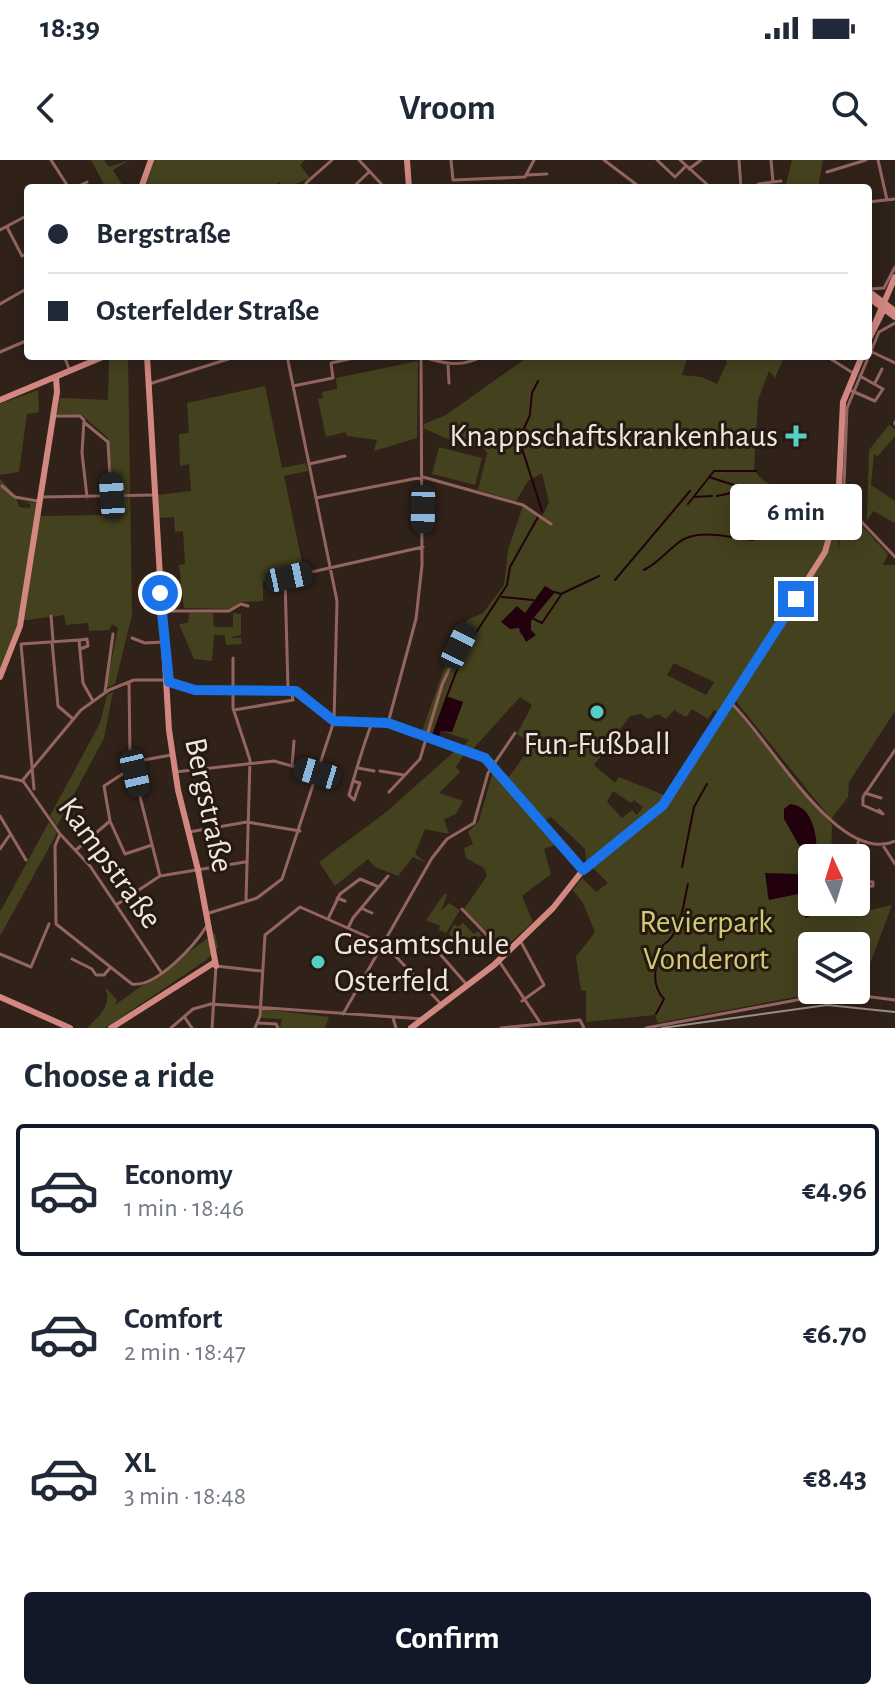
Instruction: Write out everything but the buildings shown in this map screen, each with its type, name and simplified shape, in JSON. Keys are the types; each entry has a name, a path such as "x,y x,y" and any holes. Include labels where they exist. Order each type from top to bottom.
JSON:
{"street":[{"path":"51,160 66,184"},
{"path":"142,184 151,160"},
{"path":"310,184 332,160"},
{"path":"359,160 381,184"},
{"path":"407,160 409,184"},
{"path":"451,160 453,180 547,174"},
{"path":"527,175 534,160"},
{"path":"604,160 636,184"},
{"path":"657,160 675,178 701,160"},
{"path":"680,160 706,184"},
{"path":"739,160 741,184"},
{"path":"771,160 773,182"},
{"path":"827,172 866,160"},
{"path":"878,160 887,200"},
{"path":"356,184 369,172"},
{"path":"758,184 781,181"},
{"path":"83,184 87,182"},
{"path":"872,202 895,199"},
{"path":"0,230 24,217"},
{"path":"7,227 24,255"},
{"path":"872,292 882,290 895,267"},
{"path":"872,331 895,277"},
{"path":"872,292 892,288"},
{"path":"0,304 24,290"},
{"path":"872,296 895,318"},
{"path":"872,344 883,306"},
{"path":"872,334 895,318"},
{"path":"876,329 895,318"},
{"path":"0,352 24,342"},
{"path":"872,352 895,363"},
{"path":"66,360 70,371"},
{"path":"0,399 96,360"},
{"name":"Bergstraße","path":"147,360 172,754 215,962 212,1028"},
{"path":"149,384 225,360"},
{"path":"206,914 263,895 281,881 334,721 337,605 288,360"},
{"path":"293,386 333,378 331,364 337,360"},
{"path":"388,723 416,619 423,547 421,360"},
{"path":"433,360 448,365 466,360"},
{"path":"833,360 883,389 875,401 852,391"},
{"path":"411,1028 499,961 553,908 583,870 660,808 825,552 840,507 845,409 861,360"},
{"path":"845,409 856,374 865,360"},
{"path":"448,365 449,383"},
{"path":"875,383 882,369"},
{"path":"33,769 18,642 53,416 56,377"},
{"path":"53,416 80,416 108,442 112,496"},
{"path":"85,423 82,453 87,497"},
{"path":"309,464 345,456"},
{"path":"316,498 423,477 523,505 551,524"},
{"path":"2,486 15,497 40,499 154,495"},
{"path":"840,507 858,518 895,557"},
{"path":"234,710 293,700 285,580 423,547"},
{"path":"162,611 229,611 248,606"},
{"path":"51,616 58,706 73,719"},
{"path":"389,792 417,764 448,667 469,626"},
{"path":"105,692 113,634"},
{"path":"132,638 145,643 164,642"},
{"path":"18,642 87,639 88,646 80,649"},
{"path":"79,640 83,683 93,701"},
{"path":"0,677 18,642"},
{"path":"233,658 234,710 250,763 252,791 247,822 246,901"},
{"path":"33,769 73,719 105,692 129,682 147,677 191,689 290,690 305,696 334,721 388,723 485,758 583,870"},
{"path":"129,682 129,755 135,766 160,876"},
{"path":"730,702 832,823 858,842 884,846 895,841"},
{"path":"353,781 372,723"},
{"path":"343,1014 432,858 447,839 474,823 492,766 515,733"},
{"path":"292,766 294,741"},
{"path":"879,810 863,805 865,793 895,750"},
{"path":"152,845 125,854 110,821 105,783 151,758 172,754"},
{"path":"175,772 274,761 317,773"},
{"path":"358,768 404,775"},
{"name":"Kampstraße","path":"22,781 33,769"},
{"name":"Kampstraße","path":"33,769 34,789"},
{"name":"Kampstraße","path":"0,776 22,781 116,905 161,972"},
{"path":"865,793 881,798"},
{"path":"0,816 26,860"},
{"path":"76,851 110,821"},
{"path":"188,832 247,822 300,831"},
{"path":"60,834 55,846 56,924 135,985 161,972 188,952 209,927"},
{"path":"0,849 10,835"},
{"path":"884,846 895,864"},
{"path":"116,905 160,876 245,862"},
{"path":"348,928 388,876"},
{"path":"328,919 337,898 360,879 379,887"},
{"path":"366,892 376,901"},
{"path":"337,898 345,901"},
{"path":"255,1028 259,1023 266,932 302,908 384,944 442,1005"},
{"path":"361,908 372,913"},
{"path":"462,909 505,954"},
{"path":"0,954 31,967 49,924"},
{"path":"520,940 544,985 522,1001"},
{"path":"433,946 468,986"},
{"path":"72,959 97,976 104,975 110,968"},
{"path":"499,961 522,1001 541,1024"},
{"path":"111,1028 215,962 262,971"},
{"path":"646,1028 788,1000 858,995 895,1000"},
{"path":"0,997 70,1028"},
{"path":"171,1028 197,1008 214,1004 423,1019"},
{"path":"184,1016 192,1028"},
{"path":"393,1018 396,1028"},
{"path":"501,1028 580,1020 584,1028"},
{"path":"259,1023 276,1024 278,1028"}],"green space":[{"path":"91,160 104,160 109,167 129,160 113,170 122,184 104,184"},
{"path":"153,160 305,160 300,165 310,178 295,184 145,184"},
{"path":"792,160 823,160 819,184 786,184"},
{"path":"109,360 128,360 132,615 115,684 106,688 118,628 112,624 109,630 89,631 88,623 66,625 64,615 19,621 0,671 0,479 16,497 19,507 30,508 30,504 21,502 37,503 38,516 114,515 108,438 82,415 57,414 60,398 108,400"},
{"name":"Revierpark Vonderort","path":"523,360 687,360 682,375 702,377 717,384 727,362 725,360 783,360 775,378 769,371 758,400 754,469 774,486 818,493 818,503 839,512 838,551 844,515 860,524 888,554 883,565 895,565 895,711 849,782 848,797 831,819 731,695 733,706 832,825 831,844 798,844 798,874 766,880 768,899 798,894 798,916 870,916 870,910 892,905 870,964 870,932 798,932 798,997 658,1023 655,1015 586,1022 586,991 581,990 576,957 595,932 583,903 573,890 582,878 596,892 608,883 586,861 585,849 551,817 542,822 508,778 533,744 517,734 532,705 520,697 472,750 462,748 469,740 441,731 452,732 463,702 446,697 432,735 422,731 444,669 467,620 483,613 504,585 508,550 523,506 542,517 549,502 542,473 528,481 516,501 478,490 487,454 485,449 450,440 423,428 424,424 446,415","holes":["545,586 555,592 531,621 531,630 520,635 519,628 504,619 517,607 525,613","674,663 714,682 706,695 667,675","692,709 708,719 714,710 717,712 688,763 664,795 619,777 615,783 594,765 630,716 641,714 648,719 658,714 666,719 674,710 686,717","613,791 631,803 634,800 643,807 637,815 632,810 622,818 607,802"]},
{"path":"418,361 417,438 374,451 377,440 347,436 345,432 326,437 318,399 323,398 322,392 337,389 336,378"},
{"path":"265,386 282,468 306,463 308,471 284,476 302,562 281,567 282,581 263,581 263,601 241,602 231,609 184,608 179,565 185,564 183,531 175,532 174,517 158,518 157,495 191,491 189,464 180,466 179,434 189,433 187,403"},
{"path":"38,390 39,412 27,414 19,472 0,475 0,404"},
{"path":"889,425 895,429 895,436 878,456 874,454 871,485 895,501 895,523 873,511 867,521 869,450"},
{"path":"439,447 482,458 475,485 432,474"},
{"path":"189,613 213,613 214,627 233,627 233,613 241,614 241,635 230,638 241,638 242,644 226,645 225,635 214,635 212,661 194,659 179,624 188,623"},
{"path":"113,692 104,738 57,826 50,816 100,723 107,695"},
{"path":"455,751 464,754 456,767 460,772 439,793 463,801 456,814 444,819 449,834 425,829 415,854 426,863 413,857 398,876 375,867 368,859 335,886 319,862 385,813"},
{"path":"493,771 555,845 544,849 551,874 522,896 533,922 503,949 464,909 487,876 484,868 466,858 464,848 473,844 468,832 479,821"},
{"path":"49,822 57,833 0,936 0,912"},
{"path":"444,894 447,895 441,911 449,903 460,910 446,933 439,930 440,926 426,920"},
{"path":"463,923 474,934 478,931 482,936 475,943 478,948 465,958 454,947 456,941 449,934 454,924 458,927"},
{"path":"215,933 218,948 205,961 105,1028 87,1028 106,1005 105,987 117,1000 115,1005"},
{"path":"262,1009 329,1017 325,1028 280,1028 282,1019 261,1018"}],"shaded area":[{"path":"545,586 555,592 531,621 531,630 536,635 526,642 519,628 510,629 501,622 517,606 525,613"},
{"path":"446,696 463,702 452,732 441,731 438,738 432,735"},
{"path":"790,804 804,810 812,824 816,844 798,844 784,819 784,809"},
{"path":"765,873 798,874 798,894 769,900"}],"waterway":[{"path":"530,413 532,393 538,381"},
{"path":"530,415 519,439 542,511"},
{"path":"688,504 714,471 756,471"},
{"path":"709,477 737,486"},
{"path":"615,580 690,491"},
{"path":"717,496 731,493"},
{"path":"694,497 712,496"},
{"path":"447,696 464,651 507,585 510,567 538,517"},
{"path":"644,570 686,538 704,534 753,540"},
{"path":"555,592 561,594 599,576"},
{"path":"534,619 542,623 561,595"},
{"path":"502,597 533,600"},
{"path":"682,867 694,807 707,784"},
{"path":"656,1014 664,999 655,981 658,960 663,945 678,925 688,884"}],"railway":[{"path":"662,1028 827,1005 895,1012"}],"place":[{"name":"Knappschaftskrankenhaus","path":"796,436"},
{"name":"Fun-Fußball","path":"597,712"},
{"name":"Gesamtschule Osterfeld","path":"318,962"}],"route":[{"path":"160,593 166,680 169,682 195,690 288,689 305,696 334,721 388,723 485,758 583,870 663,805 796,599"}]}
